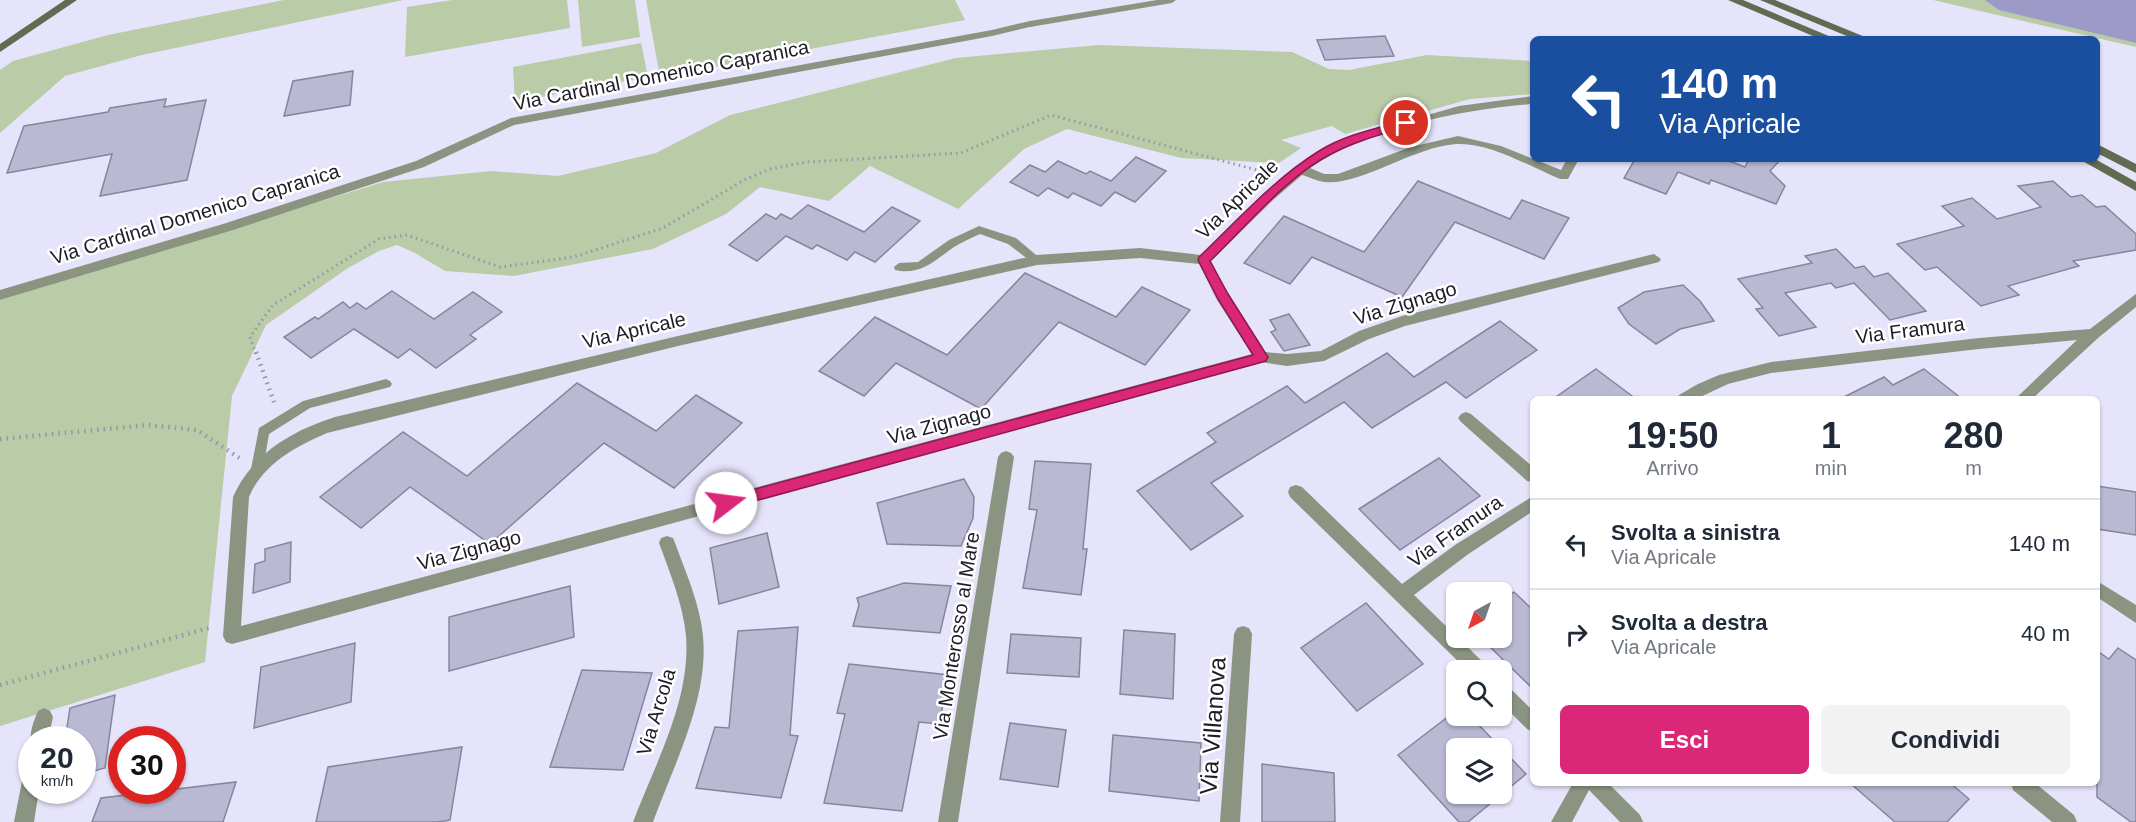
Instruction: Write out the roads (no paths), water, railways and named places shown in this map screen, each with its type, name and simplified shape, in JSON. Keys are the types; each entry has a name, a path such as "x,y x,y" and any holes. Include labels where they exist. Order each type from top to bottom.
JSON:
{"main road":[{"path":"0,49 72,0"},
{"path":"1733,0 1823,36"},
{"path":"1765,0 1856,36"},
{"path":"2100,150 2136,169"},
{"path":"2090,162 2136,187"}],"street":[{"name":"Via Cardinal Domenico Capranica","path":"0,295 228,227 420,164 512,122 1030,24"},
{"name":"Via Apricale","path":"1204,260 1288,178 1341,144 1406,123 1472,106 1530,100"},
{"name":"Via Apricale","path":"1300,169 1323,178 1339,178 1440,142 1458,140 1478,143 1564,176 1571,162"},
{"name":"Via Apricale","path":"232,628 241,497 245,485 256,469 325,426 356,416 1037,260 1140,253 1204,260"},
{"name":"Via Zignago","path":"232,628 1261,357 1287,360 1324,356 1364,335 1402,321 1654,259"},
{"name":"Via Apricale","path":"1204,260 1222,296 1261,357"},
{"path":"2025,396 2093,334 2136,299"},
{"name":"Via Framura","path":"1688,396 1697,389 1729,378 1776,368 2014,338 2093,334"},
{"path":"1466,418 1530,473"},
{"name":"Via Monterosso al Mare","path":"948,822 1006,457"},
{"path":"1296,492 1469,660"},
{"name":"Via Framura","path":"1401,595 1461,550 1530,505"},
{"name":"Via Arcola","path":"643,822 687,698 695,649 688,605 667,543"},
{"path":"2100,590 2136,615"},
{"name":"Via Villanova","path":"1230,822 1243,634"},
{"path":"1512,702 1530,720"},
{"path":"42,726 44,717"},
{"path":"1561,822 1581,786"},
{"path":"1598,786 1633,822"},
{"path":"2024,786 2067,822"},
{"path":"24,822 27,804"}],"lane":[{"path":"1030,24 1172,0"},
{"path":"899,267 912,268 929,263 950,244 979,230 1012,241 1037,260"},
{"path":"256,469 262,431 307,404 386,384"}]}
